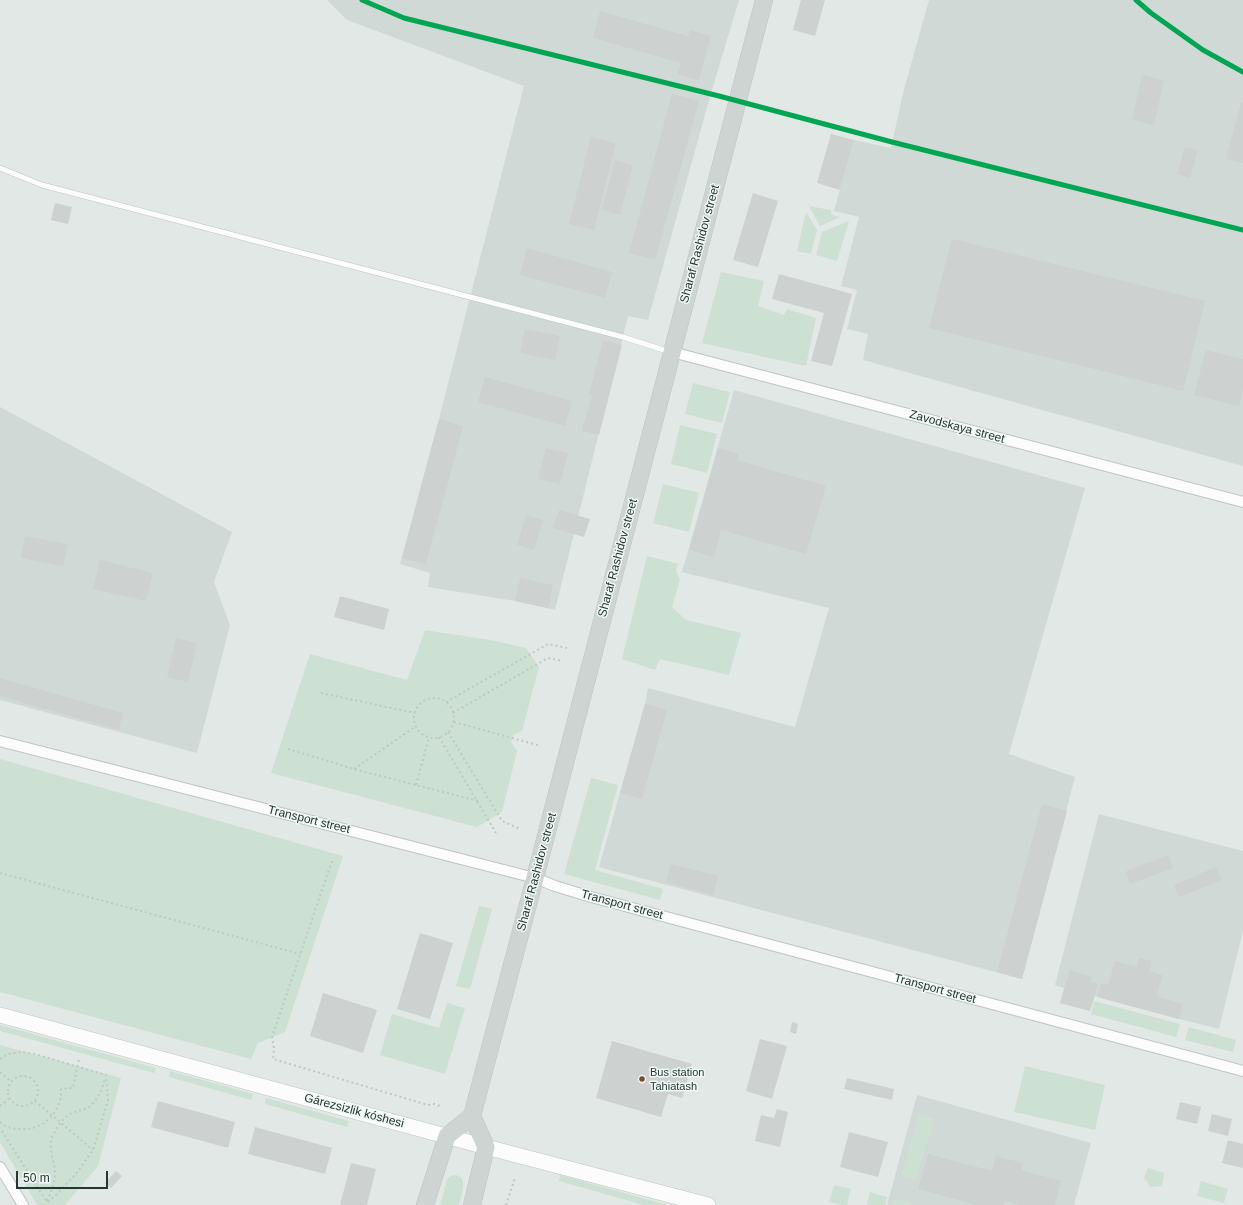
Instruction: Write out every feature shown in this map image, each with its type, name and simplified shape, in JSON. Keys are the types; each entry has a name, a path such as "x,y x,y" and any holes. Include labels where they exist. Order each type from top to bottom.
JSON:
{"main road":[{"name":"Sharaf Rashidov street","path":"472,1116 764,0"},
{"path":"425,1205 447,1136 472,1116 486,1147 472,1205"}],"street":[{"name":"Zavodskaya street","path":"672,352 1243,502"},
{"name":"Transport street","path":"0,741 535,878 555,886 599,899 1243,1072"},
{"name":"Gárezsizlik kóshesi","path":"0,1015 486,1147 708,1205"},
{"path":"0,1167 23,1205"}],"lane":[{"path":"0,168 42,185 623,337 672,352"}],"path":[{"path":"446,702 548,644 567,648"},
{"path":"453,713 548,658 563,661"},
{"path":"321,694 415,713"},
{"path":"430,698 437,698 446,702 449,704 453,713 454,722 448,732 440,737 429,737 421,733 415,723 415,713 419,705 424,700 430,698"},
{"path":"454,722 541,746"},
{"path":"354,769 416,726"},
{"path":"448,732 502,821 520,830"},
{"path":"416,785 429,737"},
{"path":"440,737 496,833"},
{"path":"288,749 354,769 478,801"},
{"path":"332,861 272,1037 274,1060 428,1105 435,1104 442,1107"},
{"path":"0,873 300,954"},
{"path":"0,1060 8,1054 21,1052 35,1054 106,1075"},
{"path":"0,1122 3,1125 14,1129 26,1130 38,1127 49,1120 57,1109 61,1097 61,1089 73,1088 79,1059"},
{"path":"0,1072 12,1082"},
{"path":"47,1202 55,1176 51,1152 52,1137 61,1122 67,1116 88,1107 98,1097 104,1085 106,1075"},
{"path":"47,1202 54,1197 76,1174 93,1150 108,1100 106,1075"},
{"path":"23,1076 32,1079 36,1083 38,1092 32,1104 23,1106 18,1105 10,1098 8,1088 12,1082 18,1077 23,1076"},
{"path":"0,1106 10,1098"},
{"path":"35,1100 93,1150"},
{"path":"0,1128 47,1202"},
{"path":"506,1205 515,1178"}],"shaded area":[{"path":"327,0 739,0 711,93 648,320 628,316 555,610 515,601 428,587 430,573 400,564 439,419 524,86 347,20"},
{"path":"929,0 1243,0 1243,466 863,360 868,334 847,329 857,290 841,286 859,217 834,211 854,140 891,148 903,93"},
{"path":"734,390 1085,488 1009,754 1075,777 1022,979 599,867 645,704 648,688 795,727 829,608 682,572"},
{"path":"0,407 232,532 214,582 230,625 197,753 0,700"},
{"path":"1099,814 1243,851 1243,931 1219,1029 1095,996 1090,1011 1060,1003 1064,988 1055,985"},
{"path":"917,1095 1091,1143 1074,1205 887,1205"}],"green space":[{"path":"809,206 831,210 831,215 840,217 820,226"},
{"path":"806,212 817,230 811,254 797,251"},
{"path":"849,221 837,261 816,255 822,232"},
{"path":"721,272 764,281 758,306 784,315 787,309 816,318 806,366 702,343"},
{"path":"693,383 730,392 722,423 685,414"},
{"path":"680,425 717,434 707,473 671,464"},
{"path":"663,484 699,493 689,532 653,523"},
{"path":"647,556 678,564 676,571 680,580 672,607 686,620 741,633 729,675 660,659 655,670 622,659"},
{"path":"425,630 496,641 526,648 539,667 522,731 513,735 511,742 517,751 502,812 477,827 271,773 310,654 407,680"},
{"path":"0,759 343,856 285,1032 258,1043 251,1059 0,992"},
{"path":"591,778 618,785 595,870 663,889 660,900 564,874"},
{"path":"479,906 492,909 470,989 456,986"},
{"path":"1094,1001 1180,1024 1176,1037 1091,1014"},
{"path":"447,1003 465,1008 445,1074 380,1055 392,1014 439,1028"},
{"path":"0,1025 156,1068 154,1073 0,1031"},
{"path":"1189,1027 1236,1040 1233,1052 1185,1040"},
{"path":"0,1045 121,1078 98,1166 65,1205 37,1205 0,1142"},
{"path":"1025,1066 1105,1085 1095,1130 1014,1112"},
{"path":"170,1071 253,1094 251,1100 169,1077"},
{"path":"266,1098 349,1121 347,1127 265,1104"},
{"path":"919,1114 934,1119 916,1180 901,1176"},
{"path":"1148,1168 1164,1173 1162,1186 1150,1187 1144,1178"},
{"path":"453,1175 461,1178 463,1182 459,1205 440,1205 447,1180"},
{"path":"560,1175 667,1205 644,1205 559,1181"},
{"path":"1201,1181 1228,1189 1224,1203 1197,1196"},
{"path":"834,1185 851,1189 847,1205 829,1202"},
{"path":"870,1192 887,1197 885,1205 867,1205"},
{"path":"894,1199 911,1203 910,1205 893,1205"}],"building":[{"path":"801,0 825,0 815,36 793,30"},
{"path":"600,11 688,36 690,30 711,36 699,80 677,74 681,63 593,38"},
{"path":"1142,75 1164,80 1154,125 1132,120"},
{"path":"672,94 699,101 655,260 629,253"},
{"path":"1241,102 1243,102 1243,163 1226,159"},
{"path":"831,134 854,140 840,190 817,183"},
{"path":"591,137 616,143 594,230 569,224"},
{"path":"1185,147 1198,150 1190,178 1177,174"},
{"path":"615,160 633,165 620,215 602,210"},
{"path":"753,193 778,201 758,267 733,260"},
{"path":"55,203 72,207 68,224 51,220"},
{"path":"952,239 1205,301 1183,391 929,328"},
{"path":"527,248 612,272 605,298 520,275"},
{"path":"779,274 852,294 832,366 811,361 824,313 772,299"},
{"path":"525,329 560,336 555,360 520,353"},
{"path":"603,340 622,345 599,435 582,431 592,395 589,395"},
{"path":"1206,350 1243,359 1243,390 1239,406 1194,395"},
{"path":"485,377 572,401 565,426 478,402"},
{"path":"439,419 463,426 426,564 402,558"},
{"path":"546,448 568,453 560,484 538,479"},
{"path":"718,448 739,454 737,460 826,486 806,554 721,530 714,557 689,550"},
{"path":"559,510 590,519 584,537 553,528"},
{"path":"526,515 543,520 534,550 517,545"},
{"path":"25,536 68,544 63,566 21,558"},
{"path":"100,560 153,573 146,601 93,589"},
{"path":"520,578 553,585 548,608 515,601"},
{"path":"340,596 389,609 384,630 334,617"},
{"path":"176,638 197,643 188,682 167,677"},
{"path":"0,678 123,713 119,730 0,696"},
{"path":"645,704 667,710 642,799 620,793"},
{"path":"1042,804 1067,811 1022,979 997,972"},
{"path":"1168,855 1173,868 1130,884 1126,871"},
{"path":"671,864 718,876 713,895 666,882"},
{"path":"1216,867 1222,880 1179,897 1174,885"},
{"path":"420,933 453,943 430,1019 397,1009"},
{"path":"1139,958 1152,961 1149,971 1163,975 1156,996 1183,1004 1179,1019 1097,997 1101,983 1108,985 1115,961 1137,967"},
{"path":"1070,970 1092,977 1091,982 1098,984 1090,1011 1060,1003"},
{"path":"323,993 377,1010 363,1053 310,1036"},
{"path":"792,1022 798,1024 796,1034 790,1032"},
{"path":"760,1039 787,1046 772,1099 746,1091"},
{"name":"Bus station Tahiatash","path":"612,1041 692,1064 682,1098 668,1094 661,1117 596,1098"},
{"path":"847,1078 894,1089 892,1100 844,1089"},
{"path":"158,1101 235,1122 228,1148 151,1127"},
{"path":"1180,1102 1201,1107 1197,1124 1176,1119"},
{"path":"777,1109 788,1112 780,1147 755,1141 761,1115 774,1118"},
{"path":"1212,1114 1232,1119 1228,1136 1208,1131"},
{"path":"255,1127 332,1148 325,1174 248,1154"},
{"path":"849,1132 888,1142 878,1177 840,1167"},
{"path":"1228,1140 1243,1144 1243,1168 1222,1163"},
{"path":"928,1154 992,1171 996,1156 1023,1163 1021,1170 1061,1181 1055,1205 1021,1205 1005,1201 1004,1205 977,1205 918,1189"},
{"path":"351,1163 376,1169 367,1205 340,1205"},
{"path":"116,1171 122,1176 111,1188 105,1183"}],"transit line":[{"path":"362,0 404,18 719,96 892,142 1243,230"},
{"path":"1136,0 1151,13 1203,50 1243,72"}],"place":[{"name":"Bus station Tahiatash","path":"642,1079"}]}
